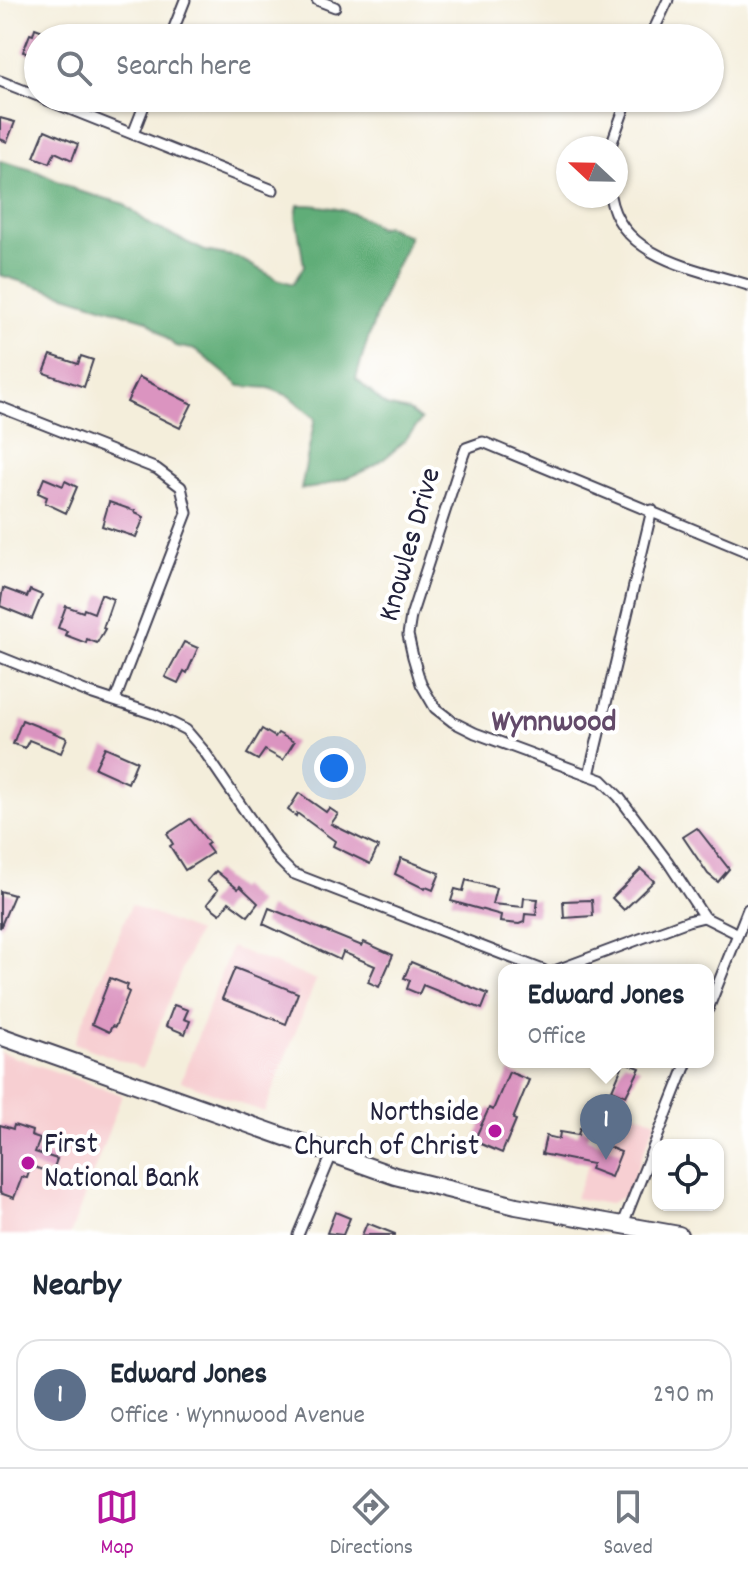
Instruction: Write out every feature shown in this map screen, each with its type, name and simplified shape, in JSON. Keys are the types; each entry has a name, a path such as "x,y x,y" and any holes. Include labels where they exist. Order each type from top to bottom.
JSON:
{"highway":[{"path":"0,1036 332,1154 452,1191 516,1206 679,1235"}],"street":[{"path":"176,24 185,0"},
{"path":"317,0 335,7"},
{"path":"657,24 668,0"},
{"path":"0,81 24,91"},
{"path":"78,112 273,190"},
{"path":"133,134 142,112"},
{"path":"614,136 623,112"},
{"path":"615,208 624,227 641,247 666,259 748,285"},
{"path":"0,407 157,469 181,487 187,513 115,700"},
{"name":"Knowles Drive","path":"704,917 668,862 619,797 602,780 475,733 435,708 421,684 408,635 411,616 466,448 483,442 748,552"},
{"path":"589,775 652,510"},
{"path":"0,657 167,720 193,736 277,858 292,873 527,964"},
{"path":"714,994 748,909"},
{"path":"573,964 704,917 738,934"},
{"path":"623,1224 685,1068"},
{"path":"298,1235 332,1154"}],"shaded area":[{"path":"131,905 197,932 142,1068 74,1043"},
{"path":"231,947 316,980 264,1112 181,1081"},
{"path":"0,1052 122,1095 70,1235 0,1235"},
{"path":"612,1104 656,1121 624,1196 609,1204 575,1198"}],"green space":[{"path":"0,161 36,171 78,191 122,203 151,225 205,251 237,257 277,279 293,284 304,266 296,216 298,205 341,210 361,217 378,228 386,226 409,236 391,276 356,379 386,406 409,411 421,420 396,449 377,464 319,487 301,489 315,418 289,396 269,388 240,386 196,350 175,346 147,320 0,275"}],"building":[{"path":"0,118 15,122 7,142 0,139"},
{"path":"45,130 78,144 72,160 55,152 50,163 34,157"},
{"path":"51,355 78,364 81,356 93,360 84,387 44,373"},
{"path":"139,377 192,404 180,428 127,402"},
{"path":"44,478 63,486 65,481 77,487 66,513 45,503 47,497 38,493"},
{"path":"109,502 144,517 136,537 102,526"},
{"path":"3,588 27,597 30,590 42,595 32,619 0,606"},
{"path":"101,594 113,599 105,629 97,643 87,639 86,643 65,635 67,631 58,628 66,606 94,613"},
{"path":"184,642 198,648 187,673 184,671 178,683 165,677"},
{"path":"22,720 67,738 61,753 29,740 25,748 13,744"},
{"path":"262,729 275,737 278,733 294,742 283,760 265,750 258,760 247,754"},
{"path":"105,747 137,761 128,783 95,768"},
{"path":"299,793 326,812 329,808 338,814 331,824 378,847 370,864 333,846 335,841 297,813 296,816 288,810"},
{"path":"190,819 209,843 206,845 212,853 185,870 170,846 173,844 167,834"},
{"path":"697,828 729,869 718,882 708,874 683,837"},
{"path":"401,858 440,873 433,890 395,874"},
{"path":"641,869 654,881 624,910 612,898"},
{"path":"216,871 238,889 240,886 258,903 248,916 229,902 220,914 207,904 218,890 207,881"},
{"path":"466,880 496,888 492,904 523,907 524,898 538,899 536,915 525,914 524,922 519,924 500,922 501,915 451,901 455,889 463,891"},
{"path":"0,891 14,895 0,928"},
{"path":"592,900 593,916 564,918 563,901"},
{"path":"269,908 362,946 364,942 393,955 379,987 368,982 375,966 343,952 340,960 263,924"},
{"path":"411,962 488,994 482,1009 423,985 419,994 407,989 410,980 404,978"},
{"path":"235,968 298,993 286,1024 222,999"},
{"path":"110,978 128,985 126,990 129,992 115,1027 112,1026 109,1032 92,1024"},
{"path":"174,1005 188,1010 184,1019 190,1021 185,1034 166,1026"},
{"path":"621,1068 640,1068 626,1096 612,1090"},
{"path":"509,1072 529,1080 502,1153 474,1141 489,1108 493,1110"},
{"name":"First National Bank","path":"0,1125 13,1129 14,1125 32,1131 31,1136 40,1139 35,1152 57,1159 52,1173 31,1166 27,1178 22,1177 14,1198 0,1193"},
{"path":"580,1128 589,1131 587,1138 621,1152 611,1177 590,1169 592,1164 542,1154 546,1136 559,1139 560,1132 578,1135"},
{"path":"335,1212 350,1218 343,1235 327,1233"},
{"path":"367,1223 395,1234 395,1235 362,1235"}],"place":[{"name":"Northside Church of Christ","path":"495,1131"},
{"name":"Edward Jones","path":"606,1160"},
{"name":"First National Bank","path":"28,1163"}],"district":[{"name":"Wynnwood","path":"554,724"}]}
